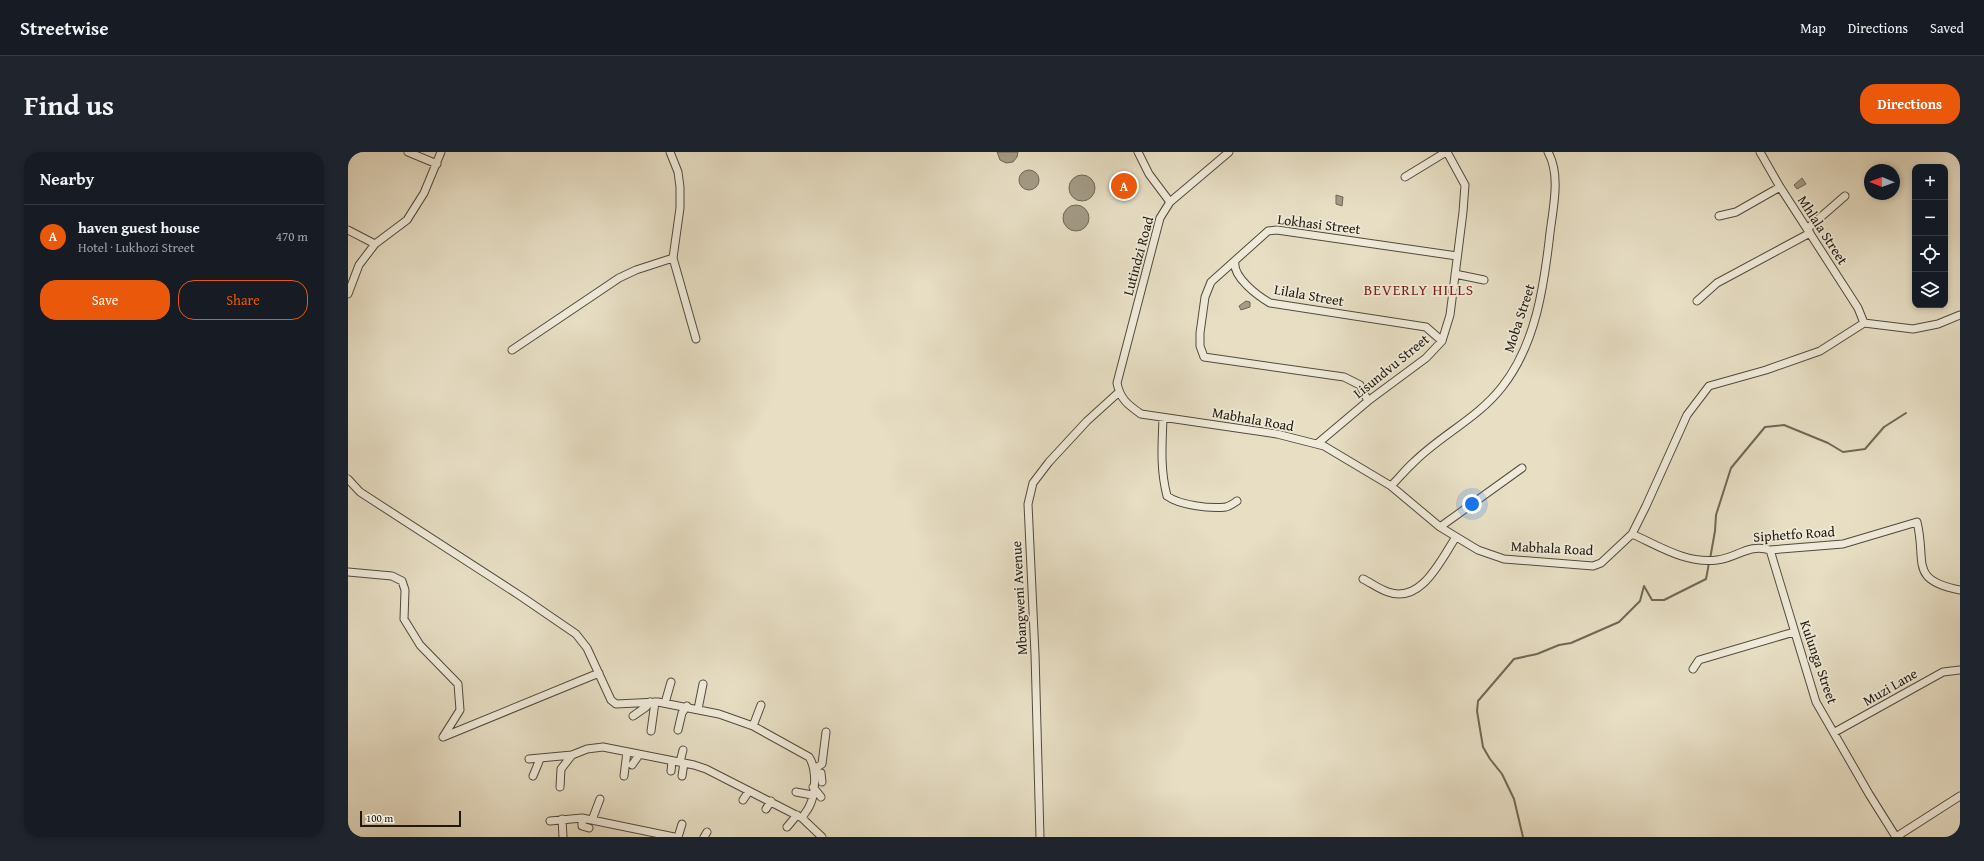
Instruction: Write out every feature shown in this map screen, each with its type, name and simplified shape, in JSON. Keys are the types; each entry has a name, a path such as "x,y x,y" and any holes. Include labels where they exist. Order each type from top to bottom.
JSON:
{"street":[{"path":"408,152 437,164"},
{"path":"348,294 359,265 376,244 407,220 424,193 441,152"},
{"path":"670,152 678,172 680,188 680,208 673,258 696,339"},
{"path":"1138,152 1149,174 1170,202"},
{"name":"Lutindzi Road","path":"1119,392 1117,383 1160,218 1170,202 1229,152"},
{"path":"1405,176 1447,152"},
{"name":"Lisundvu Street","path":"1317,444 1368,401 1426,358 1442,341 1450,315 1464,212 1465,185 1447,152"},
{"name":"Moba Street","path":"1391,486 1414,462 1487,404 1502,387 1526,348 1541,295 1555,195 1554,170 1552,159 1548,152"},
{"name":"Mhlala Street","path":"1760,152 1780,187 1858,308 1864,323"},
{"path":"1719,216 1736,212 1780,187"},
{"path":"1697,301 1717,283 1808,231 1845,196"},
{"path":"348,230 376,244"},
{"name":"Lokhasi Street","path":"1368,401 1360,385 1344,377 1204,357 1200,346 1200,333 1205,297 1211,282 1268,231 1277,230 1458,256"},
{"path":"512,350 619,278 636,270 673,258"},
{"name":"Lilala Street","path":"1235,261 1234,265 1237,274 1254,292 1270,303 1426,327 1442,341"},
{"path":"1455,274 1484,280"},
{"path":"1864,323 1913,329 1938,324 1960,315"},
{"name":"Mabhala Road","path":"1119,392 1126,403 1141,414 1277,434 1324,446 1391,486 1440,527 1478,550 1504,559 1593,566 1601,563 1632,534 1688,415 1709,386 1766,370 1820,351 1864,323"},
{"name":"Mbangweni Avenue","path":"1040,837 1035,654 1028,504 1033,483 1049,462 1087,421 1119,392"},
{"path":"1163,418 1161,462 1162,476 1167,496 1175,501 1215,507 1227,507 1237,501"},
{"path":"1440,527 1522,468"},
{"path":"348,479 360,492 570,630 587,648 611,700 616,704 653,702 665,703 687,706 719,714 753,726 809,757 814,764 813,791 810,806 786,827"},
{"name":"Siphetfo Road","path":"1632,534 1691,560 1718,560 1761,547 1770,550 1843,544 1917,522 1920,536 1923,572 1931,582 1944,587 1960,590"},
{"path":"1363,579 1389,592 1403,593 1416,590 1426,581 1456,537"},
{"name":"Kulunga Street","path":"1770,550 1816,702 1835,732 1866,789 1896,837"},
{"path":"348,572 392,576 402,580 404,590 404,618 420,645 458,684 460,710 443,737 599,673"},
{"path":"1693,669 1699,660 1794,632"},
{"name":"Muzi Lane","path":"1835,732 1943,672 1960,670"},
{"path":"665,703 671,682"},
{"path":"698,709 703,684"},
{"path":"633,716 653,702"},
{"path":"651,731 653,702"},
{"path":"753,726 761,705"},
{"path":"678,730 682,713 687,706"},
{"path":"814,771 822,764 826,732"},
{"path":"529,759 572,755 595,748 639,754 706,769 771,801 799,817 822,837"},
{"path":"682,776 683,750"},
{"path":"624,776 627,752"},
{"path":"632,765 639,754"},
{"path":"560,787 561,769 572,755"},
{"path":"533,776 540,759"},
{"path":"671,771 672,761"},
{"path":"814,771 821,773 822,782"},
{"path":"743,800 749,791"},
{"path":"796,792 813,791 821,797"},
{"path":"1896,837 1960,796"},
{"path":"592,820 600,799"},
{"path":"766,809 771,801"},
{"path":"582,818 582,826 589,828"},
{"path":"550,821 582,818 649,834 674,837"},
{"path":"562,819 563,837"},
{"path":"678,837 682,824"}],"shaded area":[{"path":"997,152 1018,152 1017,157 1013,162 1006,163 1000,160"},
{"path":"1025,170 1033,170 1039,176 1039,184 1033,190 1025,190 1019,184 1019,176"},
{"path":"1082,175 1091,179 1095,188 1091,197 1082,201 1073,197 1069,188 1073,179"},
{"path":"1802,178 1806,184 1797,189 1794,185"},
{"path":"1336,195 1343,197 1342,206 1336,204"},
{"path":"1076,205 1085,209 1089,218 1085,227 1076,231 1067,227 1063,218 1067,209"},
{"path":"1246,301 1250,302 1250,307 1241,310 1239,306"}],"waterway":[{"path":"1710,559 1716,515 1731,468 1765,427 1784,425 1828,443 1843,452 1865,449 1884,427 1906,413"},
{"path":"1523,837 1514,799 1502,774 1483,747 1477,711 1478,701 1514,659 1537,654 1559,645 1571,643 1619,622 1640,601 1644,586 1652,600 1664,600 1706,579 1709,563"}],"place":[{"name":"haven guest house","path":"1124,186"}],"district":[{"name":"BEVERLY HILLS","path":"1419,289"}]}
